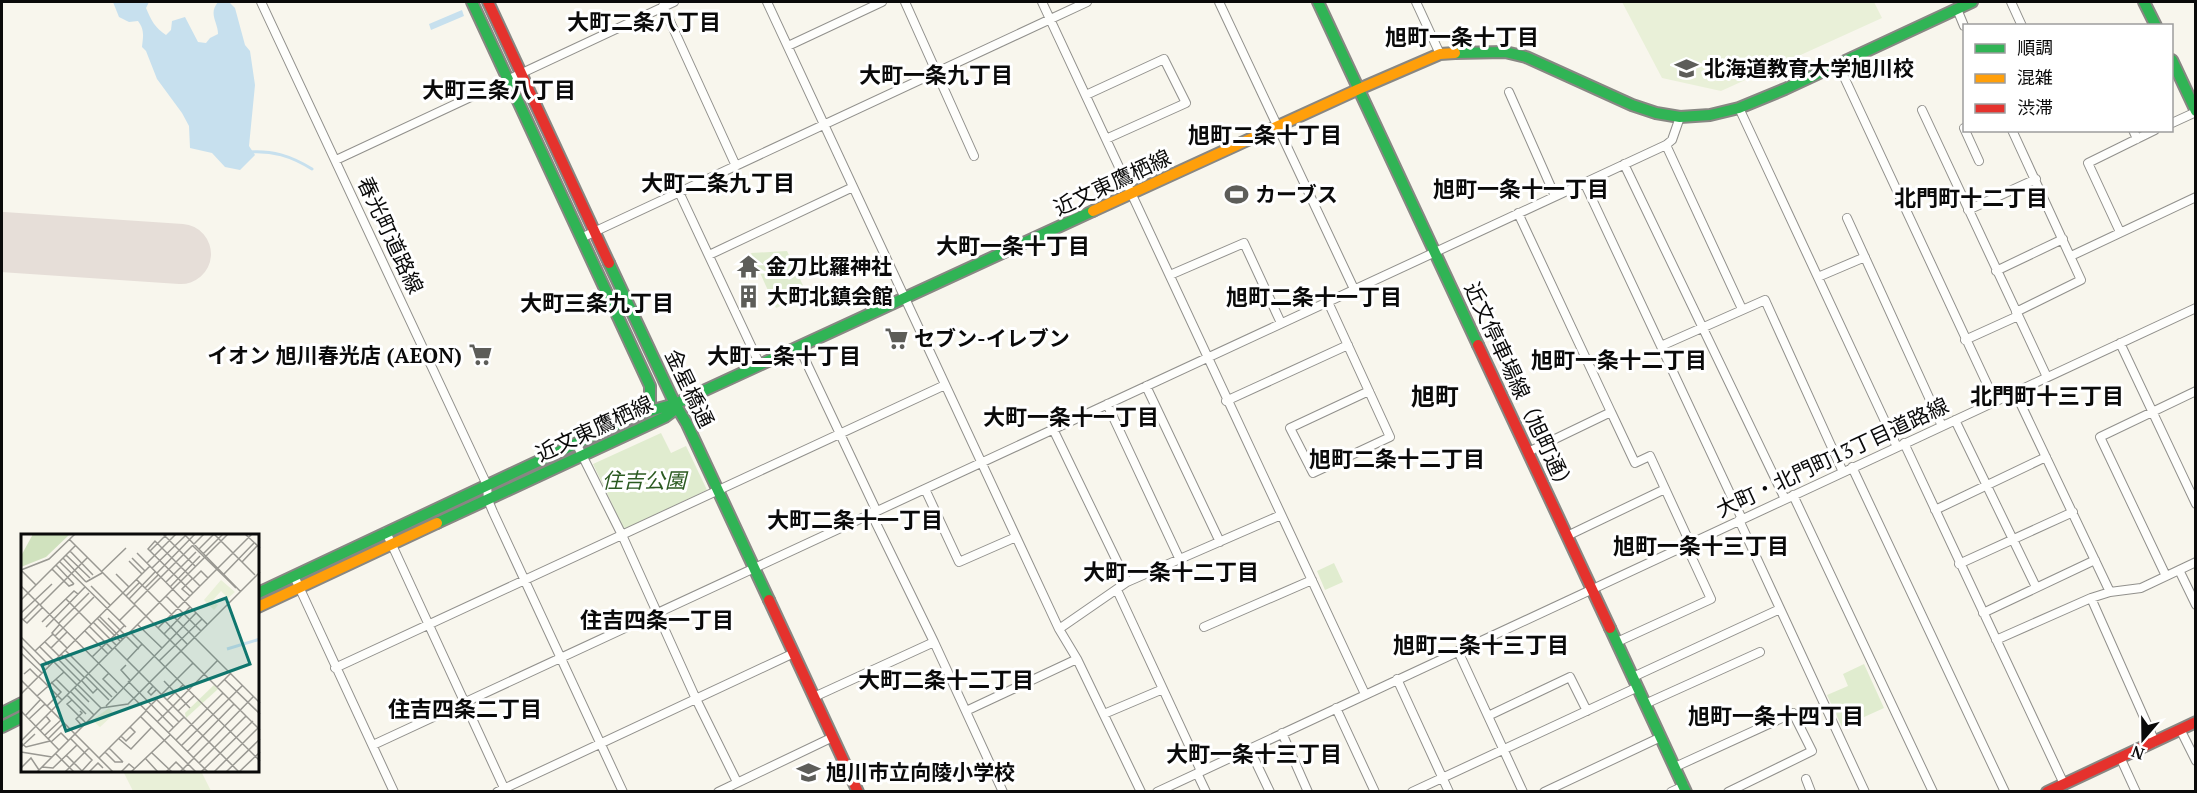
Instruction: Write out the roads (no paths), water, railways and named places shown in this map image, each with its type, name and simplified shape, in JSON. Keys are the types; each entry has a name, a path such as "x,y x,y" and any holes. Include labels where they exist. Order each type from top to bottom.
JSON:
{"main road":[{"name":"金星橋通","path":"472,2 650,386 653,396 649,406 639,414"},
{"name":"金星橋通","path":"488,2 858,792"},
{"name":"近文停車場線（旭町通）","path":"1318,2 1685,789"},
{"name":"近文東鷹栖線","path":"260,592 639,414 675,404 1359,89 1440,54 1505,52 1526,57 1632,105 1656,113 1680,117 1710,115 1739,108 1972,2"},
{"path":"2144,2 2155,24"},
{"path":"2173,62 2194,106"},
{"path":"650,386 675,404"},
{"name":"近文東鷹栖線","path":"260,606 666,417 673,411 675,404"},
{"path":"2,713 21,704"},
{"path":"2,727 21,718"},
{"path":"2047,792 2062,787 2196,722"}],"street":[{"name":"春光町道路線","path":"261,2 487,485"},
{"path":"336,160 674,2"},
{"path":"767,2 1059,629 1077,659 1141,792"},
{"path":"788,46 882,2"},
{"path":"905,2 974,156"},
{"path":"1042,2 1170,275 1226,401 1365,694"},
{"path":"581,238 1087,2"},
{"path":"1219,2 1354,289"},
{"path":"1416,2 1440,54"},
{"path":"2011,2 2021,24"},
{"path":"663,6 736,166"},
{"path":"1957,9 1964,24"},
{"path":"1086,95 1164,59 1186,103 1106,139"},
{"path":"1839,64 1995,401"},
{"path":"1509,92 1555,195"},
{"path":"2173,122 2194,106"},
{"path":"1739,108 1818,277 1900,445 1935,510 2062,787"},
{"path":"1922,110 2047,377"},
{"path":"373,745 561,660 982,461 1666,145 1672,140 1680,117"},
{"path":"1967,132 1979,161"},
{"path":"1965,340 2081,280 2013,132"},
{"path":"2134,132 2137,139"},
{"path":"2120,232 2088,163 2152,132"},
{"path":"1666,145 1742,309"},
{"path":"1624,164 1785,499"},
{"path":"1968,210 2036,179"},
{"path":"1584,182 1865,792"},
{"path":"709,255 854,187"},
{"path":"680,192 760,365"},
{"path":"2071,256 2196,196"},
{"path":"1518,213 1635,463 1650,456 1711,599 1617,642"},
{"path":"1847,218 1942,426"},
{"path":"1996,271 2064,239"},
{"path":"1170,275 1244,243 1281,323"},
{"path":"1818,277 1864,257"},
{"path":"1661,346 1765,300 1843,472"},
{"path":"1328,302 1348,345 1369,391 1390,437 1313,473 1290,428 1369,391"},
{"name":"大町・北門町13丁目道路線","path":"1156,792 2196,308"},
{"path":"2120,343 2196,504"},
{"path":"1226,401 1348,345"},
{"path":"799,347 841,434 874,512 1003,792"},
{"path":"335,668 945,385"},
{"path":"1146,386 1220,542"},
{"path":"2166,576 2100,437 2196,391"},
{"path":"2015,392 2110,592"},
{"path":"1107,404 1180,560"},
{"path":"1528,452 1611,412"},
{"path":"1955,420 2036,587"},
{"path":"1053,429 1126,582"},
{"path":"576,443 622,535 696,699 737,782"},
{"path":"1935,510 2046,457"},
{"path":"1852,468 2005,792"},
{"path":"487,485 488,500 622,792"},
{"path":"925,489 959,562 1016,537"},
{"path":"1567,536 1665,489"},
{"path":"1793,495 1933,792"},
{"path":"1959,564 2073,512"},
{"path":"1059,629 1126,582 1281,515"},
{"path":"386,532 466,704 502,790 794,653"},
{"path":"1983,613 2095,560"},
{"path":"1996,640 2091,598 2110,592 2141,588 2196,562"},
{"path":"2179,570 2196,605"},
{"path":"294,576 394,792"},
{"path":"1204,627 1312,580"},
{"path":"1117,590 1163,688 1206,792"},
{"path":"2091,598 2155,742"},
{"path":"1412,792 1587,711 1635,682 1780,609"},
{"path":"814,697 934,642"},
{"path":"1458,651 1523,792"},
{"path":"1646,704 1760,652"},
{"path":"966,711 1077,659"},
{"path":"1488,716 1570,677 1587,711"},
{"path":"1397,680 1449,792"},
{"path":"1104,714 1163,688"},
{"path":"1336,708 1375,792"},
{"path":"1675,767 1792,713 1812,751 1728,792"},
{"path":"2180,729 2196,761"},
{"path":"1282,733 1308,792"},
{"path":"718,792 833,737"},
{"path":"1544,792 1661,737"},
{"path":"1249,748 1270,792"},
{"path":"2120,757 2136,792"},
{"path":"1806,779 1811,792"},
{"path":"1563,783 1567,792"},
{"path":"1671,792 1685,789"}],"water":[{"path":"113,2 149,2 146,8 150,16 156,27 166,35 171,30 172,21 185,17 198,42 206,43 218,34 214,10 218,2 229,2 235,8 245,45 250,51 255,85 249,146 255,155 240,170 225,167 212,153 190,148 189,126 157,79 146,51 142,47 142,27 138,21 129,22 119,17"},
{"path":"462,10 464,16 431,30 429,24"}],"waterway":[{"path":"248,152 281,155 312,169"}],"place":[{"name":"北海道教育大学旭川校","path":"1686,68"},
{"name":"カーブス","path":"1237,194"},
{"name":"金刀比羅神社","path":"748,266"},
{"name":"大町北鎮会館","path":"749,296"},
{"name":"セブン-イレブン","path":"896,338"},
{"name":"イオン 旭川春光店 (AEON)","path":"480,355"},
{"name":"旭川市立向陵小学校","path":"808,772"}],"district":[{"name":"大町二条八丁目","path":"644,21"},
{"name":"旭町一条十丁目","path":"1462,36"},
{"name":"大町一条九丁目","path":"936,74"},
{"name":"大町三条八丁目","path":"499,89"},
{"name":"旭町二条十丁目","path":"1265,134"},
{"name":"大町二条九丁目","path":"718,182"},
{"name":"旭町一条十一丁目","path":"1521,188"},
{"name":"北門町十二丁目","path":"1971,197"},
{"name":"大町一条十丁目","path":"1013,245"},
{"name":"旭町二条十一丁目","path":"1314,296"},
{"name":"大町三条九丁目","path":"597,302"},
{"name":"大町二条十丁目","path":"784,355"},
{"name":"旭町一条十二丁目","path":"1619,359"},
{"name":"北門町十三丁目","path":"2047,395"},
{"name":"旭町","path":"1435,396"},
{"name":"大町一条十一丁目","path":"1071,416"},
{"name":"旭町二条十二丁目","path":"1397,458"},
{"name":"大町二条十一丁目","path":"855,519"},
{"name":"旭町一条十三丁目","path":"1701,545"},
{"name":"大町一条十二丁目","path":"1171,571"},
{"name":"住吉四条一丁目","path":"657,619"},
{"name":"旭町二条十三丁目","path":"1481,644"},
{"name":"大町二条十二丁目","path":"946,679"},
{"name":"住吉四条二丁目","path":"465,708"},
{"name":"旭町一条十四丁目","path":"1776,715"},
{"name":"大町一条十三丁目","path":"1254,753"}],"park label":[{"name":"住吉公園","path":"644,480"}]}
